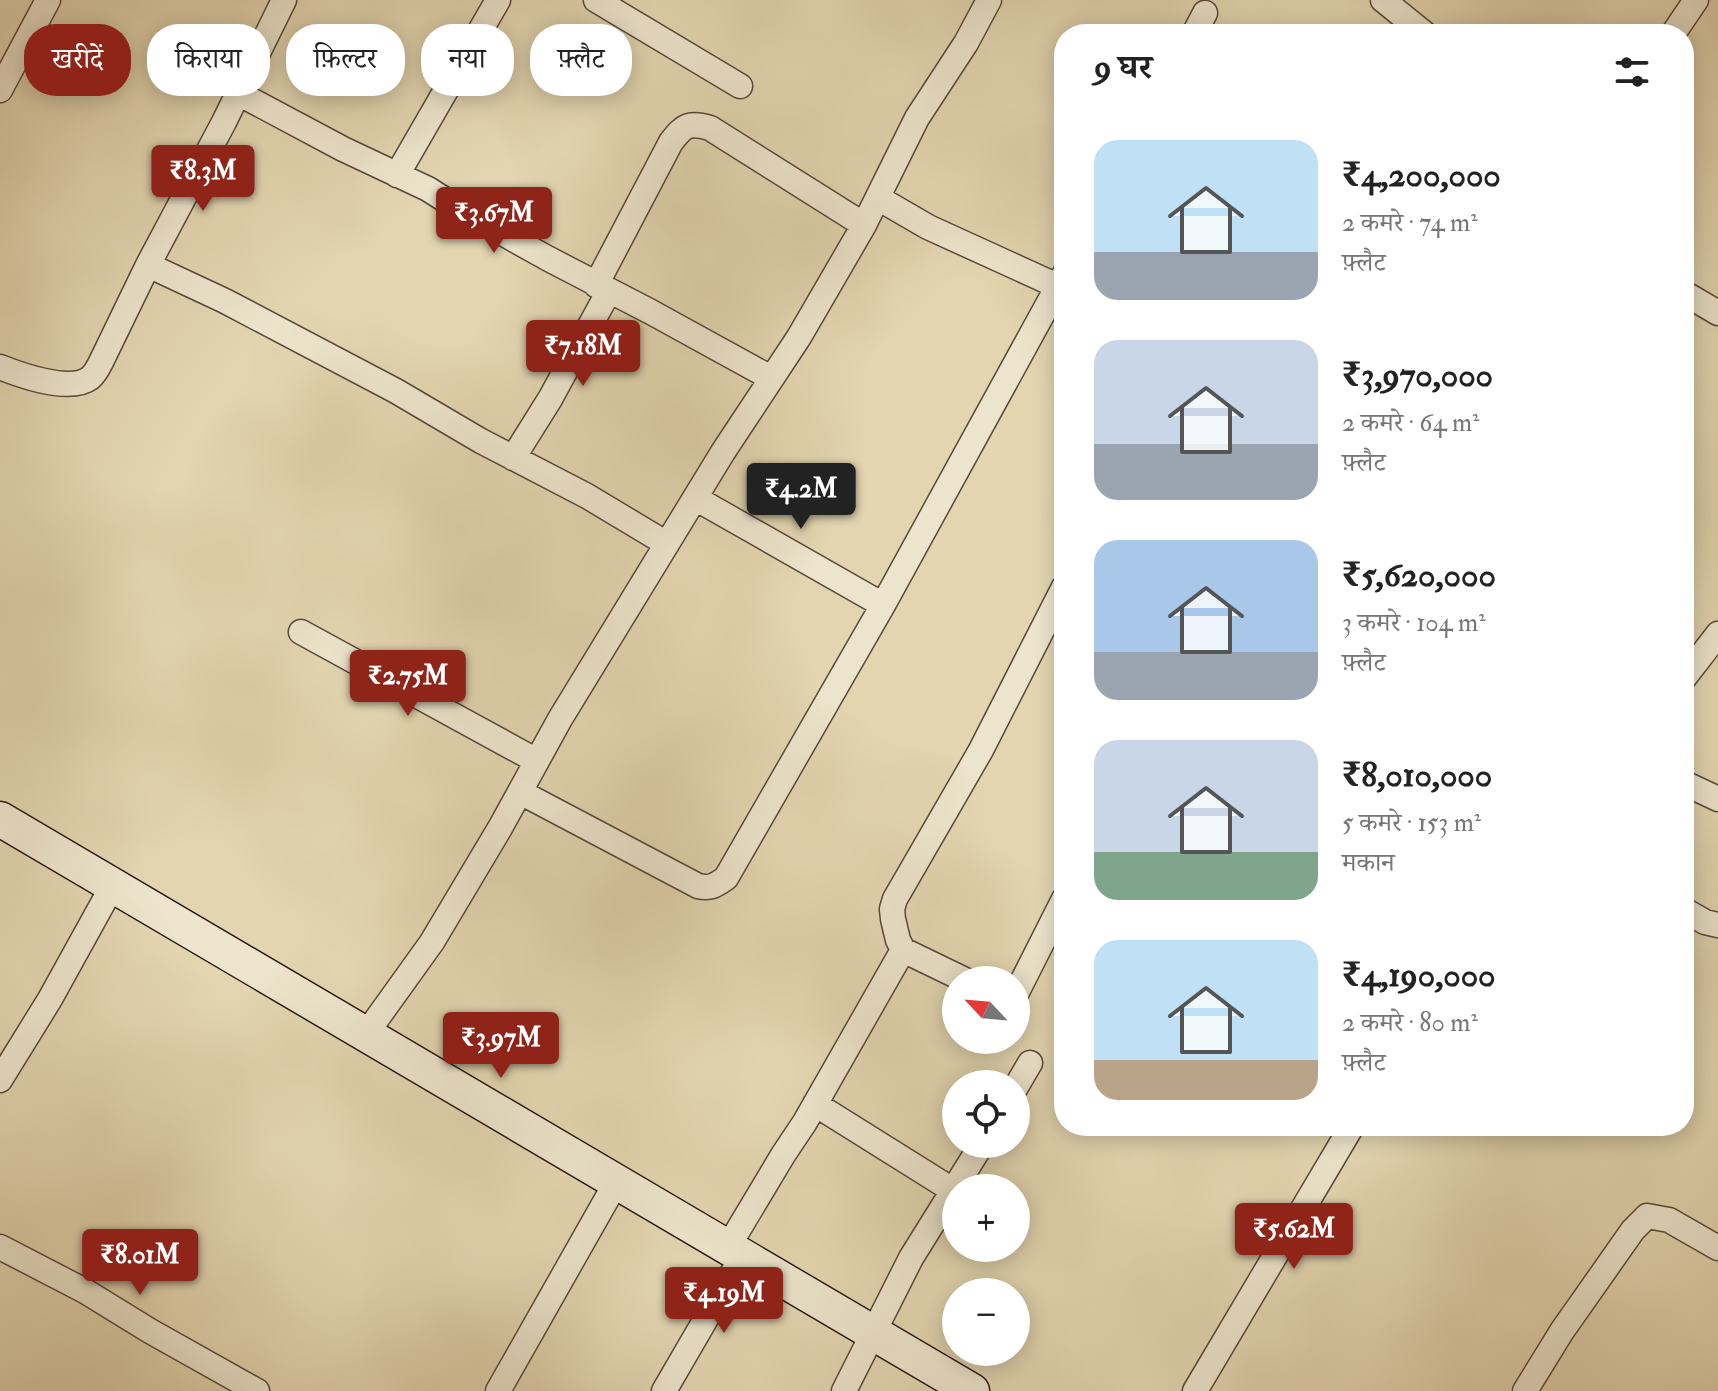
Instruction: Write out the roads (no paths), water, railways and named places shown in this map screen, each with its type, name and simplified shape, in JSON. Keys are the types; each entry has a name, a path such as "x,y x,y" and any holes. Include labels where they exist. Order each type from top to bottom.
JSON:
{"street":[{"path":"0,90 48,0"},
{"path":"270,28 284,0"},
{"path":"397,175 498,0"},
{"path":"596,0 740,86"},
{"path":"366,1034 432,942 560,719 695,498 799,337 864,225 917,118 966,43 988,0"},
{"path":"1383,0 1413,24"},
{"path":"1680,24 1696,0"},
{"path":"0,367 49,382 80,383 92,377 236,96"},
{"path":"244,96 343,149 428,189 461,210 771,378"},
{"path":"513,458 550,399 671,142 680,130 689,125 710,128 864,225"},
{"path":"878,198 928,227 1054,281"},
{"path":"148,265 225,301 396,391 481,441 587,496 667,544"},
{"path":"520,792 698,886 715,886 726,878 1054,298"},
{"path":"1694,299 1718,313"},
{"path":"695,498 883,605"},
{"path":"942,969 903,950 893,919 895,899 981,750 1054,607"},
{"path":"301,632 537,761"},
{"path":"1694,665 1718,634"},
{"path":"1694,788 1718,799"},
{"path":"0,819 972,1391"},
{"path":"0,1080 50,999 113,885"},
{"path":"1694,916 1718,925"},
{"path":"1030,966 1054,919"},
{"path":"664,1391 815,1104 903,950"},
{"path":"1026,1070 1030,1063"},
{"path":"815,1104 942,1183"},
{"path":"1195,1391 1346,1136"},
{"path":"498,1391 617,1181"},
{"path":"844,1391 911,1258 942,1210"},
{"path":"1525,1391 1562,1331 1633,1230 1647,1216 1669,1220 1718,1248"},
{"path":"0,1247 85,1291 257,1391"}]}
